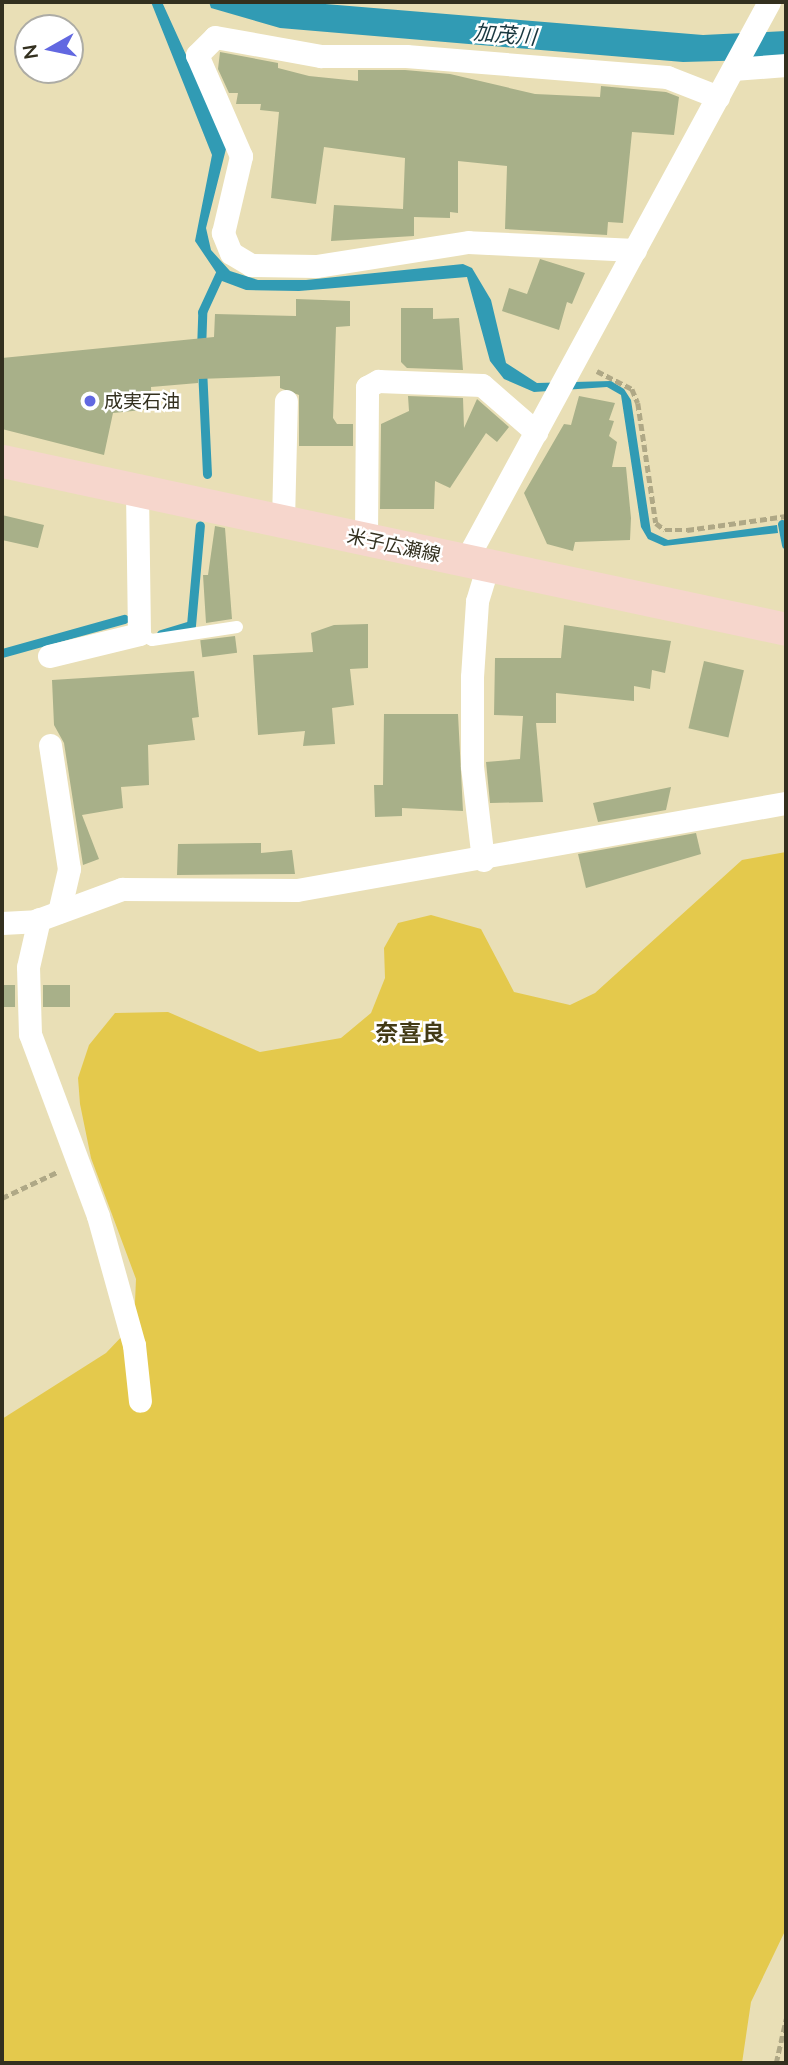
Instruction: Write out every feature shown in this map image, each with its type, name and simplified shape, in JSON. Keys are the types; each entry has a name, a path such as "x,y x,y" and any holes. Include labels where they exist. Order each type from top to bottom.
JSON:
{"main road":[{"name":"米子広瀬線","path":"2,461 786,629"}],"street":[{"path":"483,860 472,766 472,677 477,562 536,432 769,2"},
{"path":"635,250 468,242 316,266 251,265 231,253 223,233 240,156 197,55 215,37 321,56 406,56 667,77 718,97"},
{"path":"733,69 786,65"},
{"path":"366,538 367,387 378,382 482,385 536,432"},
{"path":"283,521 286,401"},
{"path":"49,656 139,634 137,490"},
{"path":"50,745 69,869 27,967 30,1034 98,1216 134,1345 140,1401"},
{"path":"2,923 49,916 122,889 297,890 483,860 786,803"}],"lane":[{"path":"139,634 152,640 237,627"}],"path":[{"path":"565,379 632,389 651,509 666,530 786,516"},
{"path":"2,1198 76,1162"},
{"path":"776,2063 786,2019"}],"shaded area":[{"path":"786,852 786,1929 751,2002 742,2063 2,2063 2,1419 106,1353 127,1331 135,1302 136,1279 91,1158 80,1104 78,1078 89,1045 115,1013 168,1012 260,1052 341,1038 371,1013 385,978 384,948 398,923 431,915 481,929 514,992 570,1005 595,993 742,860"}],"water":[{"path":"151,2 162,2 227,145 206,228 211,250 230,271 258,280 306,280 463,264 472,268 491,300 506,363 537,383 611,381 624,389 631,400 651,532 668,540 777,525 778,533 664,546 648,539 641,527 621,395 607,387 534,392 504,379 490,361 467,277 299,291 246,290 222,281 195,241 212,155"},
{"name":"加茂川","path":"209,2 301,2 703,35 786,31 786,59 683,62 280,28 211,8"}],"building":[{"path":"220,52 278,63 278,68 309,76 358,81 358,70 405,70 450,74 535,94 600,97 601,86 666,92 679,97 674,135 632,132 623,223 608,222 607,235 505,229 507,166 458,161 458,213 450,212 450,218 414,217 414,236 331,241 334,205 403,209 405,158 324,147 316,204 271,198 279,112 260,110 261,104 236,104 238,93 229,93 218,69"},
{"path":"540,259 585,273 572,304 567,302 559,330 502,311 509,288 527,294"},
{"path":"296,299 350,301 350,326 336,327 333,418 337,424 353,424 353,446 299,446 299,395 280,388 280,376 198,379 198,383 151,387 152,409 113,413 104,455 2,429 2,358 214,337 215,314 296,316"},
{"path":"401,308 433,308 433,319 459,318 463,370 407,368 401,362"},
{"path":"408,396 463,398 464,428 477,399 509,427 497,442 486,433 450,488 435,481 434,509 380,509 381,424 409,411"},
{"path":"579,396 615,403 609,420 614,421 609,436 617,442 612,467 626,467 631,518 630,540 575,542 573,551 547,544 524,493 564,424 571,425"},
{"path":"2,515 44,525 38,548 2,540"},
{"path":"215,526 225,528 232,619 206,623 203,575 208,575"},
{"path":"368,624 368,668 350,669 354,705 332,708 335,744 303,746 305,731 258,735 253,655 313,652 311,633 334,625"},
{"path":"564,625 671,641 665,673 652,670 650,689 634,686 634,701 556,693 556,723 536,723 543,802 490,803 486,762 520,759 523,716 494,715 495,658 561,658"},
{"path":"235,636 237,653 202,657 200,640"},
{"path":"704,661 744,670 728,737 688,728"},
{"path":"194,671 199,717 192,718 195,740 148,745 149,785 121,787 123,808 82,815 99,859 83,865 64,743 54,725 52,680"},
{"path":"384,714 458,714 463,811 402,808 402,816 375,817 374,785 383,785"},
{"path":"671,787 666,810 598,822 593,803"},
{"path":"696,833 701,854 586,888 578,854"},
{"path":"261,843 261,853 292,850 295,874 177,875 178,844"},
{"path":"2,985 15,985 15,1007 2,1007"},
{"path":"43,985 70,985 70,1007 43,1007"}],"waterway":[{"path":"201,350 202,312 220,273"},
{"path":"202,368 207,474"},
{"path":"782,524 786,545"},
{"path":"161,634 191,625 200,525"},
{"path":"2,653 124,619"}],"place":[{"name":"成実石油","path":"90,401"}],"district":[{"name":"奈喜良","path":"410,1032"}]}
